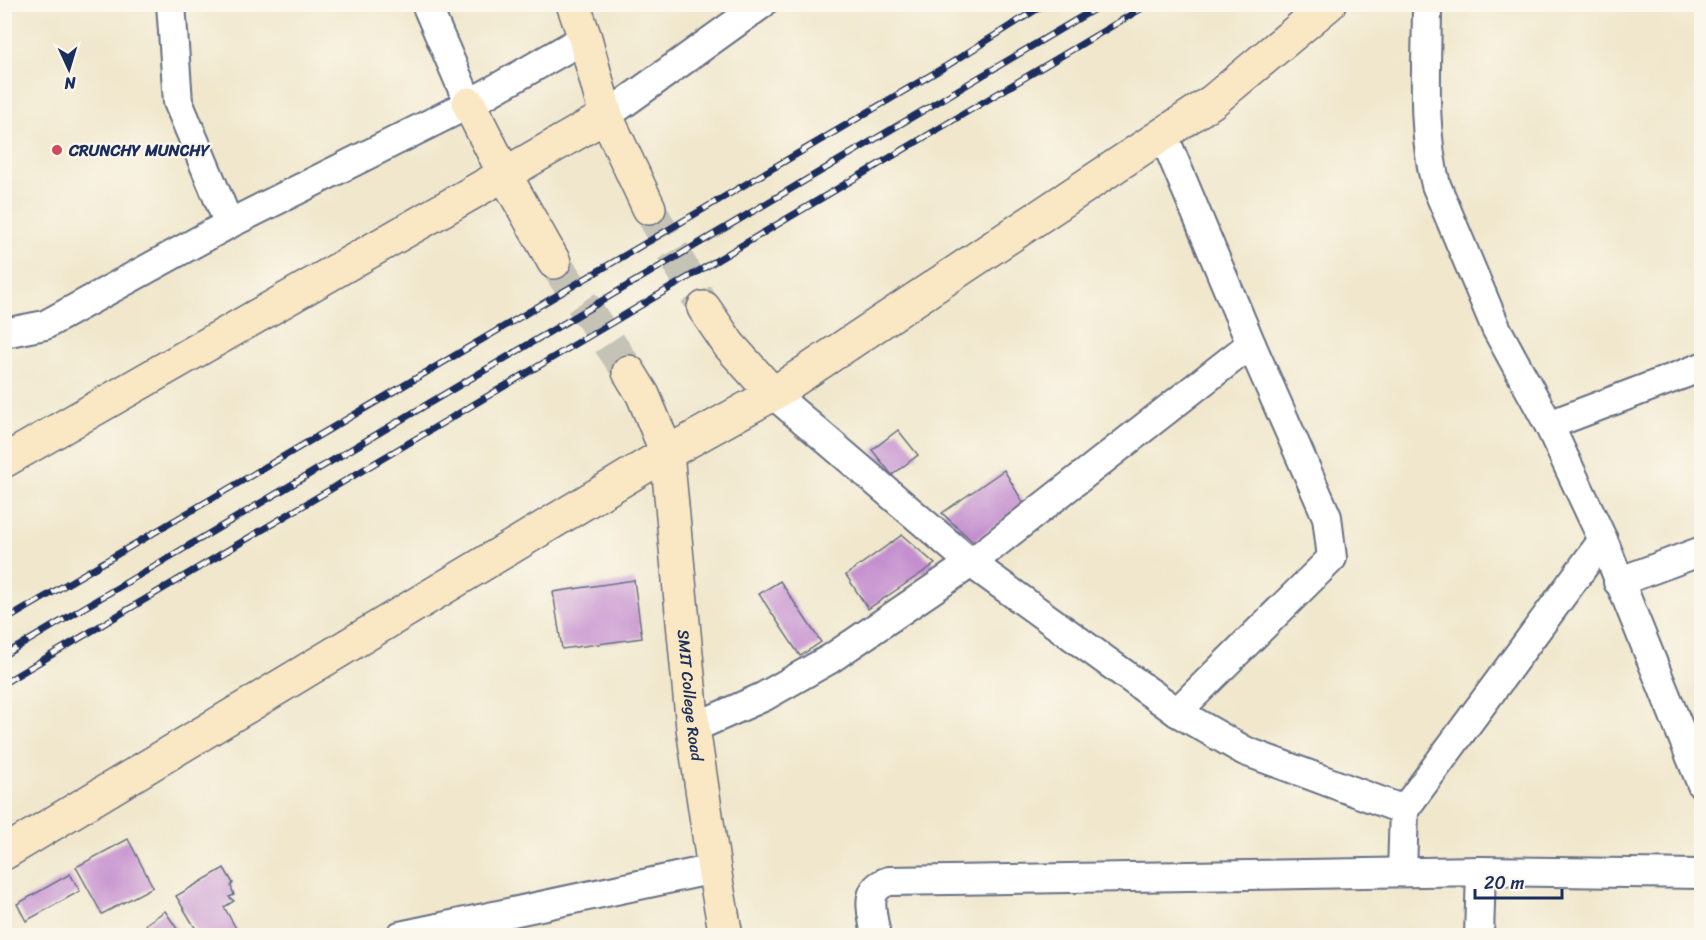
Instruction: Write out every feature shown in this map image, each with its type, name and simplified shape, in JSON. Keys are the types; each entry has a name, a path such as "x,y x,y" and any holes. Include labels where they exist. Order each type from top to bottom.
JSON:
{"main road":[{"path":"573,4 585,38 606,116 649,208"},
{"path":"4,853 667,453 773,394 1214,101 1329,4"},
{"path":"468,104 504,175 554,262"},
{"path":"4,461 606,116"},
{"path":"704,308 729,345 773,394"},
{"name":"SMIT College Road","path":"629,372 643,395 667,453 693,728 726,936"}],"street":[{"path":"171,4 178,102 229,224"},
{"path":"426,4 468,104"},
{"path":"606,116 762,4"},
{"path":"1427,4 1427,140 1436,185 1496,328 1549,425 1603,540 1701,785"},
{"path":"4,333 45,325 229,224 468,104 585,38"},
{"path":"1163,134 1327,517 1332,558 1177,712"},
{"path":"693,728 763,697 830,659 971,563 1251,344"},
{"path":"1549,425 1701,367"},
{"path":"773,394 971,563 1177,712 1245,751 1404,810"},
{"path":"1402,872 1404,810 1603,540"},
{"path":"1618,582 1701,551"},
{"path":"400,936 714,869"},
{"path":"1479,936 1481,871"},
{"path":"876,936 871,901 873,891 879,884 889,881 1481,871 1701,874"}],"building":[{"path":"898,430 918,455 892,475 872,450"},
{"path":"1004,470 1024,504 973,542 942,513"},
{"path":"902,535 935,564 868,609 846,575"},
{"path":"634,580 642,638 562,649 553,592"},
{"path":"780,581 821,642 800,656 759,594"},
{"path":"128,839 153,887 102,914 76,867"},
{"path":"224,868 233,883 231,886 234,895 229,897 234,901 224,907 237,930 228,936 200,936 176,896"},
{"path":"70,874 80,891 26,921 17,904"},
{"path":"165,911 182,936 153,936 146,924"}],"tunnel":[{"path":"649,208 704,308"},
{"path":"554,262 629,372"}],"railway":[{"path":"4,621 948,65 1045,4"},
{"path":"4,655 1103,4"},
{"path":"4,683 1149,4"}],"place":[{"name":"CRUNCHY MUNCHY","path":"57,150"}]}
